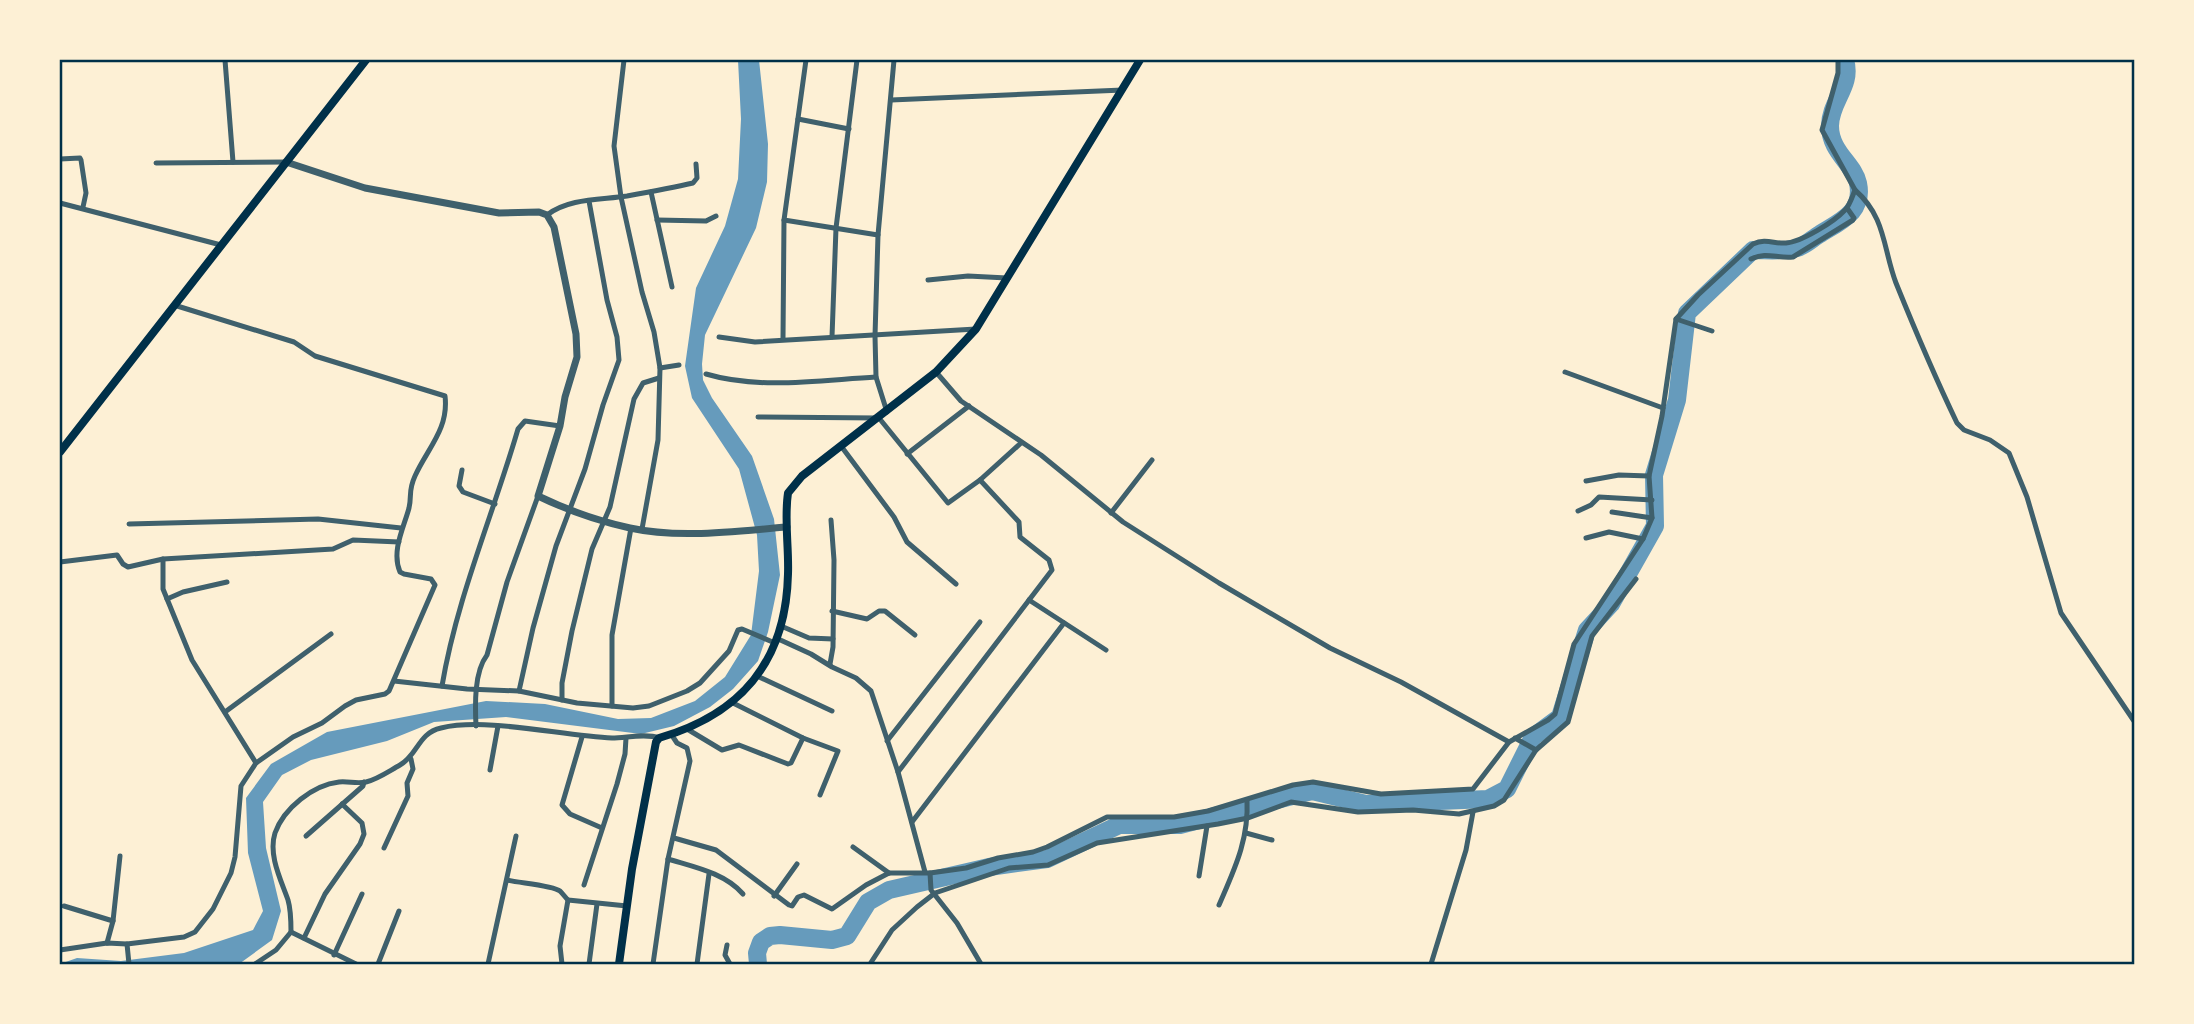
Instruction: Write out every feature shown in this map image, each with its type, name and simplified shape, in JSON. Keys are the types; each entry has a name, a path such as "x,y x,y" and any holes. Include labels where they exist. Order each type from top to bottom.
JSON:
{"main road":[{"path":"60,452 366,60"},
{"path":"619,964 626,906 656,742 659,738 711,718 733,703 757,676 781,626 789,574 783,527 792,485 936,372 976,329 1140,60"}],"street":[{"path":"225,60 233,162"},
{"path":"624,60 614,137 621,197 642,292 654,332 660,368 658,440 642,529"},
{"path":"783,340 784,220 806,60"},
{"path":"832,337 836,228 858,60"},
{"path":"894,60 878,235 876,377 883,415 907,454 947,503 980,480 1021,443"},
{"path":"1838,60 1838,74 1822,130 1855,190 1868,201 1887,245 1899,289 1957,423 1964,430 1990,440 2009,453 2026,497 2061,613 2134,722"},
{"path":"891,100 1123,90"},
{"path":"798,119 849,129"},
{"path":"60,159 81,160 86,193 83,208"},
{"path":"156,163 286,162 365,188 499,214 539,212 547,215 554,227 577,357 560,426 482,661 477,689 476,724"},
{"path":"547,215 557,207 696,182 696,164"},
{"path":"1751,259 1767,254 1783,258 1793,257 1853,220 1850,212 1855,190"},
{"path":"651,192 672,287"},
{"path":"519,691 543,589 619,360 617,337 607,300 589,201"},
{"path":"60,203 221,246"},
{"path":"674,838 716,850 774,896 792,906 804,895 832,909 866,885 889,873 929,874 1048,849 1107,817 1174,817 1247,802 1293,785 1313,782 1366,793 1467,791 1477,786 1514,740 1555,714 1574,643 1643,539 1651,518 1649,476 1679,319 1698,295 1754,244 1765,240 1783,244 1794,242 1850,212"},
{"path":"657,220 706,221 716,216"},
{"path":"784,220 878,235"},
{"path":"928,280 968,276 1007,278"},
{"path":"60,950 184,937 195,932 204,923 231,873 235,857 241,786 256,764 293,737 322,723 356,700 385,694 394,681 435,585 431,579 400,572 397,562 401,528 410,504 409,491 442,428 445,396 315,356 294,342 174,304"},
{"path":"1679,319 1712,331"},
{"path":"719,337 755,342 976,329"},
{"path":"660,368 679,365"},
{"path":"936,372 961,401 1041,455 1111,513 1219,583 1330,648 1535,749"},
{"path":"1565,372 1663,408"},
{"path":"706,374 729,380 780,382 876,377"},
{"path":"562,700 562,683 572,631 592,549 610,506 634,399 643,383 659,378"},
{"path":"907,454 969,406"},
{"path":"758,417 883,415"},
{"path":"442,686 455,621 521,424 530,421 560,426"},
{"path":"841,446 894,517 907,542 956,584"},
{"path":"1111,513 1152,460"},
{"path":"462,470 459,486 463,492 495,505"},
{"path":"1586,481 1619,475 1649,476"},
{"path":"898,772 1052,570 1051,564 1020,537 1019,522 980,480"},
{"path":"538,496 569,510 631,528 696,533 783,527"},
{"path":"1578,511 1591,505 1599,497 1652,500"},
{"path":"1612,512 1651,518"},
{"path":"129,524 318,519 401,528"},
{"path":"830,664 834,560 831,520"},
{"path":"612,706 612,635 631,528"},
{"path":"1586,538 1609,532 1643,539"},
{"path":"60,562 115,555 128,567 163,559 333,549 353,540 399,542"},
{"path":"163,559 163,589 197,672 256,764"},
{"path":"870,964 892,930 933,892 1009,867 1043,867 1104,842 1206,826 1248,817 1291,802 1358,812 1413,810 1459,814 1494,806 1504,800 1535,749 1568,722 1592,636 1636,579"},
{"path":"167,599 184,592 227,582"},
{"path":"1029,600 1106,650"},
{"path":"832,611 867,619 879,611 885,611 915,635"},
{"path":"887,741 980,622"},
{"path":"912,822 1064,622"},
{"path":"781,626 809,638 833,639"},
{"path":"394,681 519,691 612,706 649,706 700,683 722,661 738,630 742,629 830,664 856,678 871,691 933,892 957,923 981,964"},
{"path":"225,712 331,634"},
{"path":"757,676 832,711"},
{"path":"733,703 803,738 838,751 821,795"},
{"path":"384,848 408,796 407,783 413,769 411,759 418,742 441,727 476,724 582,737 626,738 653,735 659,738"},
{"path":"490,770 498,726"},
{"path":"687,729 722,750 739,745 788,764 803,738"},
{"path":"653,964 668,859 690,761 687,748 677,743 671,734"},
{"path":"582,737 562,805 570,814 602,828"},
{"path":"584,886 620,774 626,738"},
{"path":"255,964 276,950 292,932 289,902 276,863 273,844 276,832 294,807 320,787 339,782 364,782 411,759"},
{"path":"306,836 363,786 364,782"},
{"path":"1219,905 1241,855 1248,817 1247,802"},
{"path":"304,938 325,894 364,834 362,823 342,804"},
{"path":"1431,964 1468,841 1473,812"},
{"path":"1199,876 1206,826"},
{"path":"1246,833 1272,840"},
{"path":"488,964 516,836"},
{"path":"853,847 889,873"},
{"path":"1048,849 1053,862"},
{"path":"107,943 113,920 120,856"},
{"path":"668,859 733,883 743,894"},
{"path":"774,896 797,864"},
{"path":"696,964 709,874"},
{"path":"507,880 534,886 543,885 558,890 568,900 626,906"},
{"path":"334,955 362,894"},
{"path":"562,964 560,946 568,900"},
{"path":"589,964 597,904"},
{"path":"64,906 113,920"},
{"path":"378,964 399,911"},
{"path":"292,932 356,964"},
{"path":"127,944 129,964"},
{"path":"727,945 725,955 730,964"}],"water":[{"path":"738,60 759,60 768,144 767,182 756,228 705,335 702,364 703,380 712,398 752,456 774,519 780,575 768,632 758,661 733,689 710,707 674,726 641,734 506,717 434,722 387,741 311,760 282,775 263,802 266,848 281,911 272,940 239,964 60,964 77,958 121,961 184,953 253,930 263,911 248,853 246,798 271,764 327,732 486,701 545,704 618,719 651,718 695,701 725,677 751,635 759,571 757,535 739,469 692,398 685,366 696,288 725,226 738,179 741,119"}],"waterway":[{"path":"758,964 757,953 761,942 770,936 832,940 847,936 868,902 889,890 989,867 1047,859 1119,825 1180,825 1312,791 1366,804 1488,799 1507,789 1533,737 1560,717 1587,630 1611,604 1655,526 1654,475 1677,400 1687,313 1753,250 1800,247 1843,220 1858,201 1856,176 1834,143 1830,126 1833,109 1846,78 1845,60"}]}
